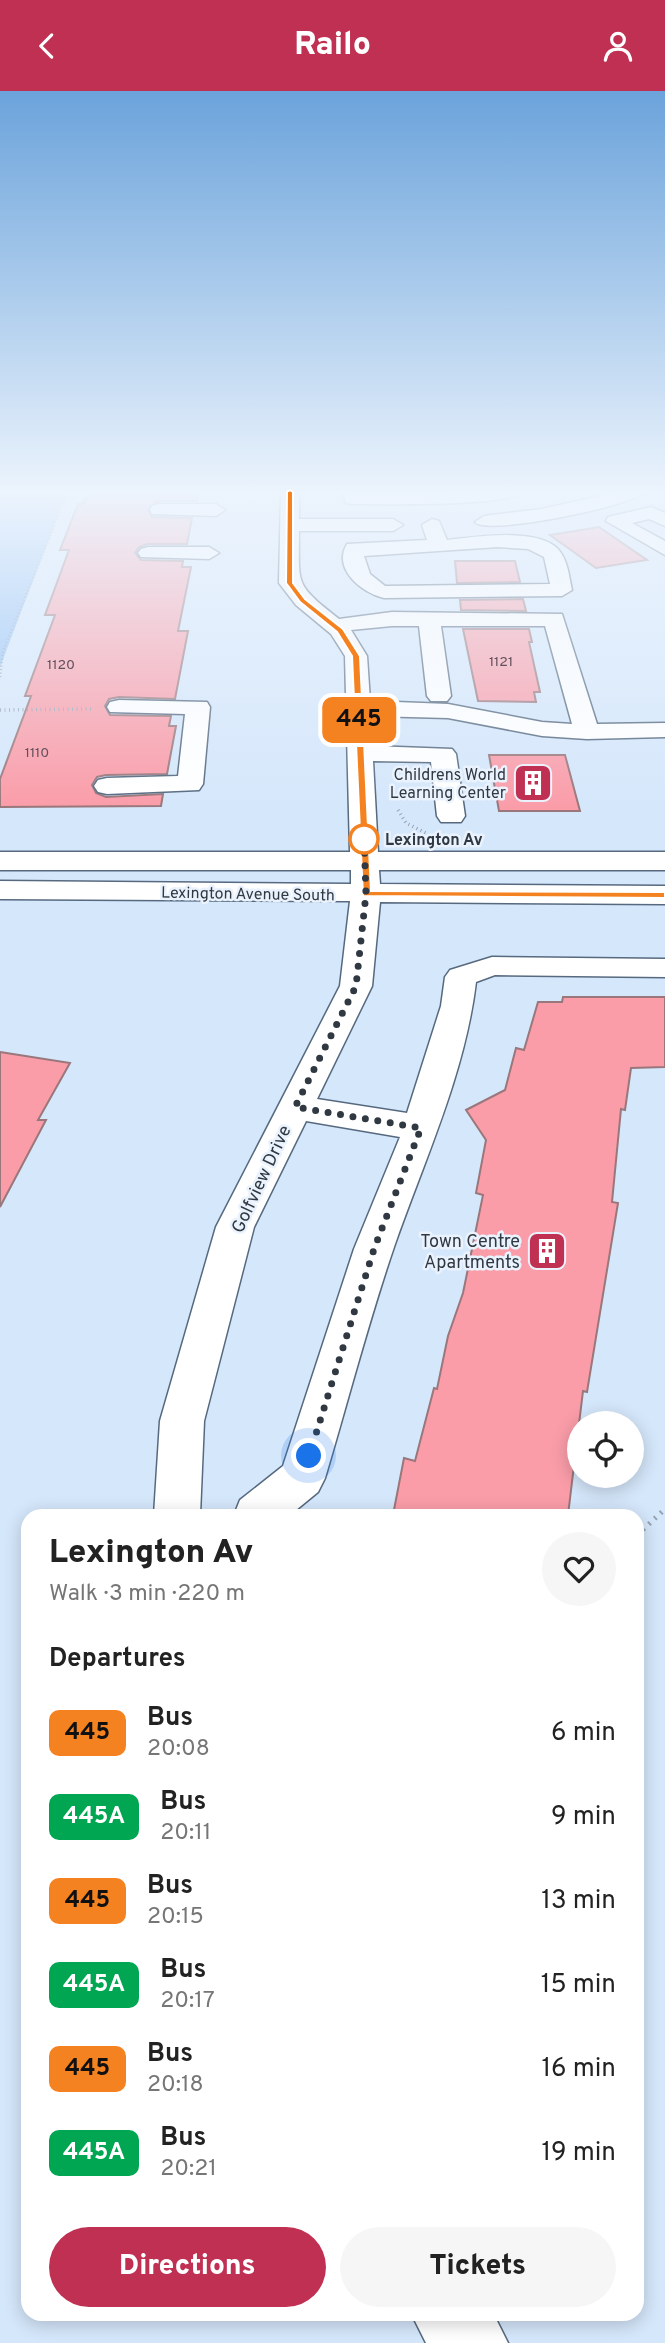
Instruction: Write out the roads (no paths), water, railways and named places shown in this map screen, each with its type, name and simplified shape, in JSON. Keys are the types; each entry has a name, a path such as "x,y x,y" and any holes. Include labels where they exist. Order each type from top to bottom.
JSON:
{"street":[{"name":"Golfview Drive","path":"177,1509 182,1421 235,1227 356,986 366,877 356,656 334,626 300,597"},
{"path":"429,619 439,696"},
{"path":"334,626 372,620 554,619 587,733"},
{"path":"107,786 190,784 198,707 108,708"},
{"path":"358,708 449,711 541,729 587,733 665,730"},
{"path":"360,753 443,754 451,816"},
{"name":"Lexington Avenue South","path":"0,860 366,877 665,895"},
{"name":"Lexington Avenue South","path":"0,890 366,877 665,860"},
{"path":"264,1509 302,1478 374,1249 421,1128 457,1006 461,977 492,966 665,968"},
{"path":"295,1107 421,1128"},
{"path":"452,2321 473,2343"}],"place":[{"name":"Childrens World Learning Center","path":"533,783"},
{"name":"Lexington Av","path":"364,839"},
{"name":"Town Centre Apartments","path":"547,1251"}]}
